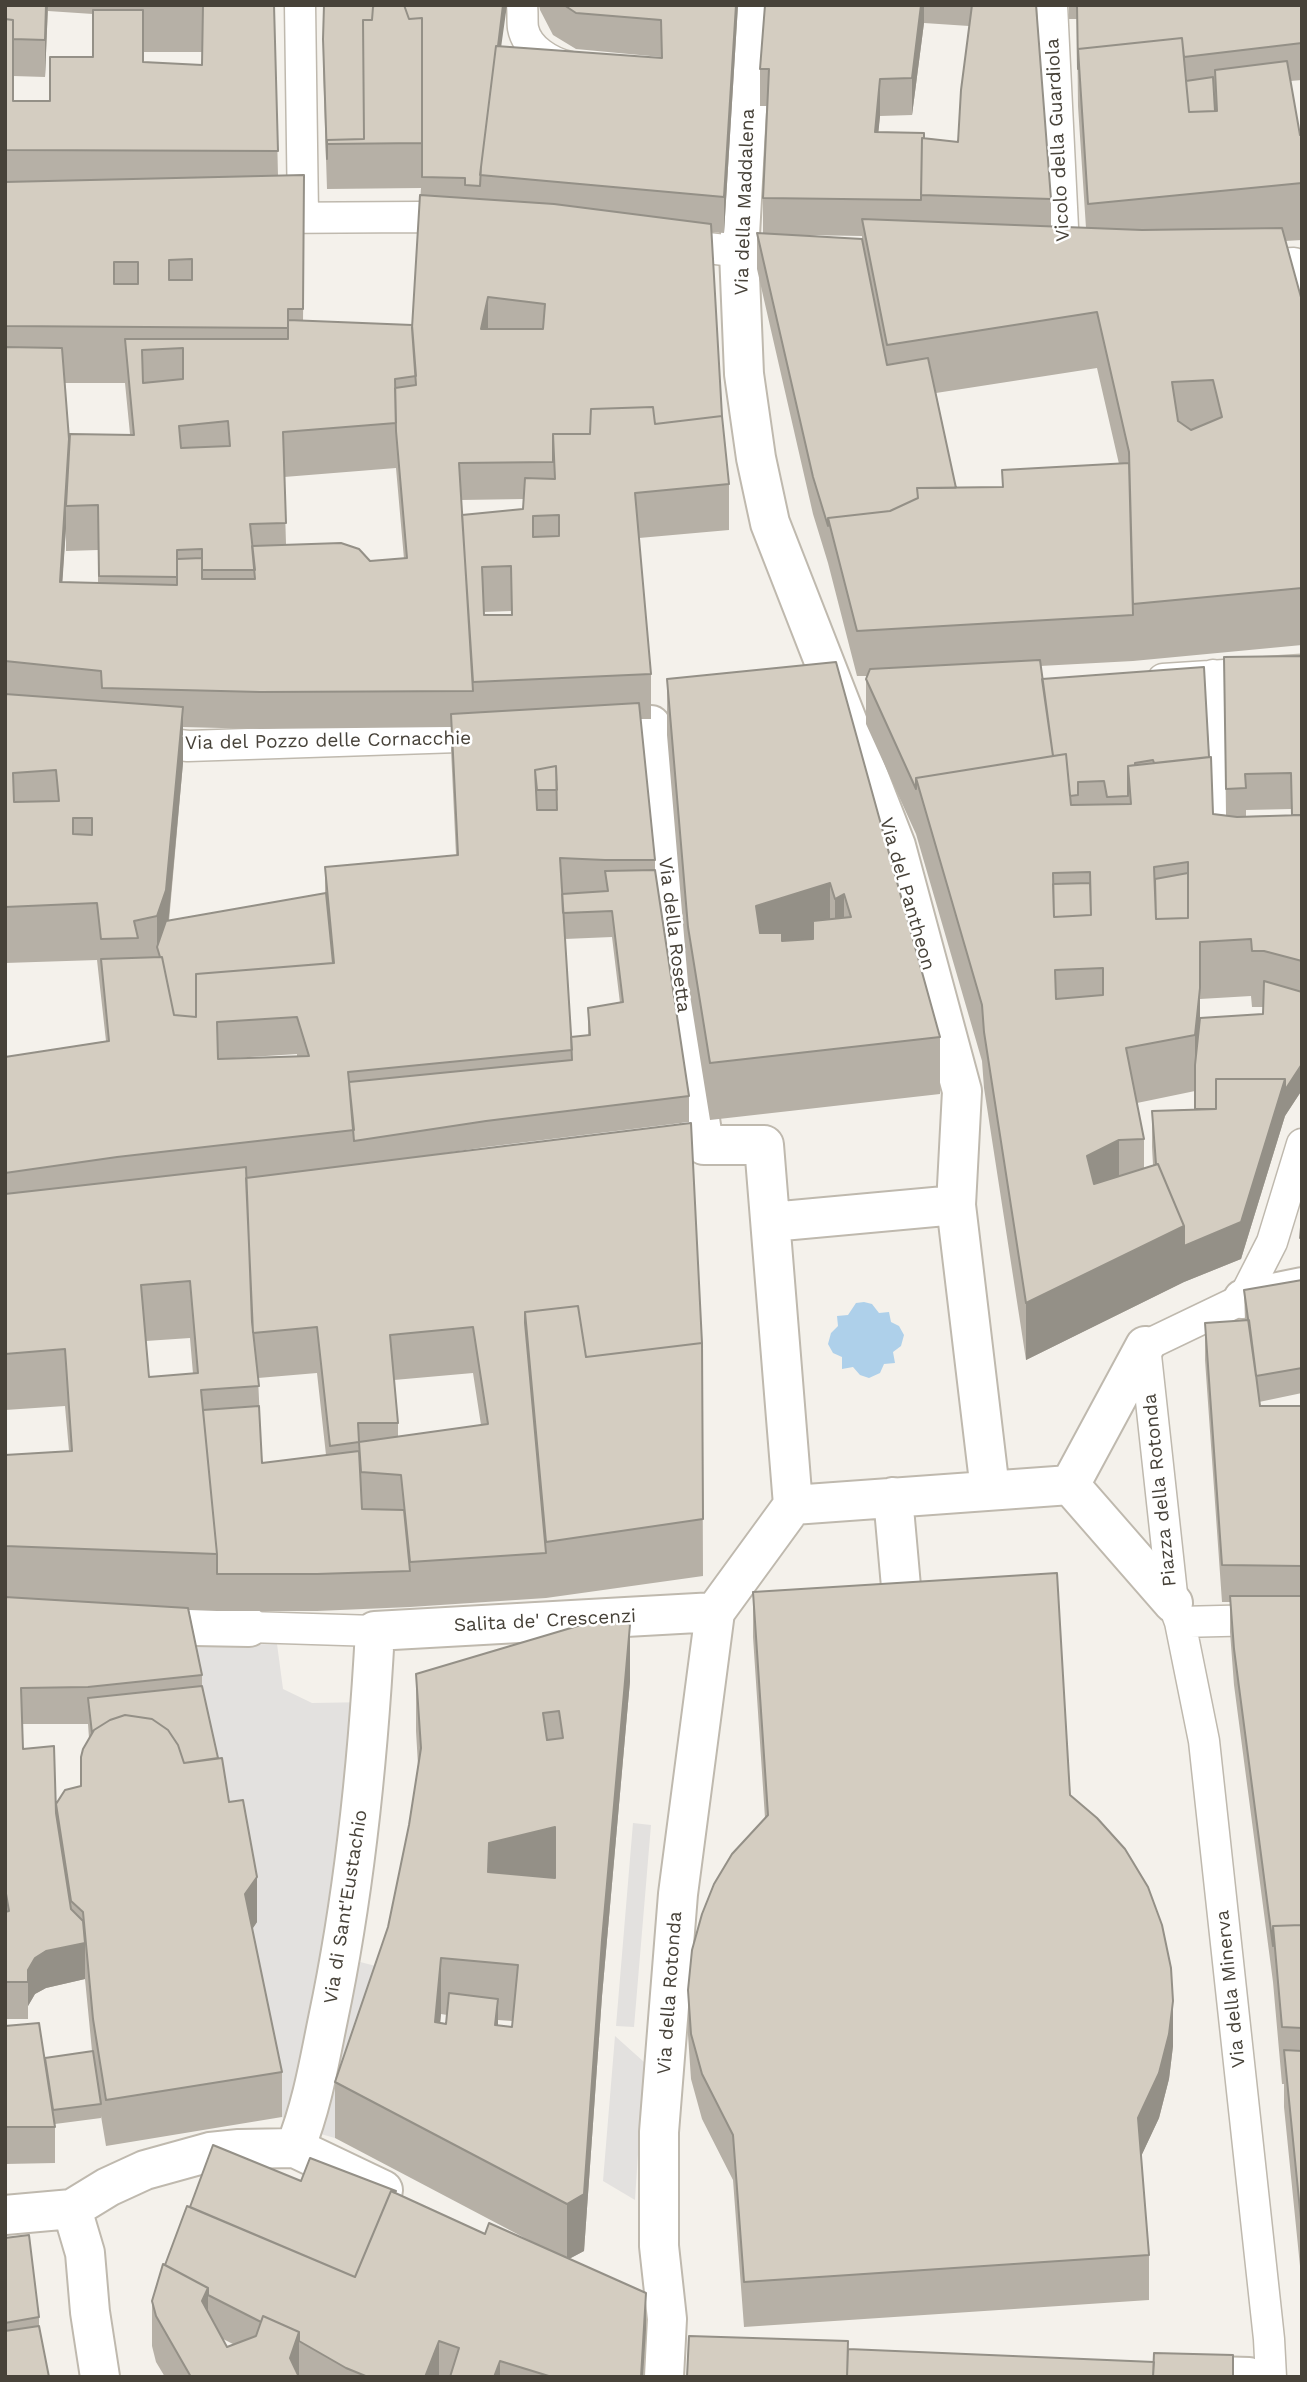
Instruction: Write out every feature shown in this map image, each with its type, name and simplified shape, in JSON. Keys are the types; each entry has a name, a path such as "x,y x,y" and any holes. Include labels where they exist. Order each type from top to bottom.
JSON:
{"street":[{"name":"Via della Maddalena","path":"753,5 739,253 744,374 756,458 770,523 841,705"},
{"name":"Via del Pantheon","path":"841,705 896,846 962,1091 956,1205"},
{"name":"Via della Rosetta","path":"651,725 692,1145 764,1145 771,1222"},
{"path":"715,1612 793,1505 771,1222 956,1205 990,1490"},
{"path":"1243,1299 1302,1287"},
{"name":"Piazza della Rotonda","path":"1145,1346 1070,1485 1177,1613"},
{"path":"793,1505 1070,1485"},
{"path":"893,1497 904,1620"},
{"name":"Salita de' Crescenzi","path":"374,1631 715,1612"},
{"name":"Via della Rotonda","path":"664,2377 667,2319 659,2246 659,2132 680,1881 715,1612"},
{"path":"102,1624 249,1628"},
{"name":"Via di Sant'Eustachio","path":"309,2155 310,2109 352,1888 369,1740 374,1631"},
{"path":"5,2215 72,2209 145,2169 210,2152 309,2155 409,2202"},
{"path":"72,2209 85,2253 90,2312 100,2377"},
{"path":"630,2302 680,2327 698,2350"},
{"path":"1153,2374 1249,2377"}],"lane":[{"path":"300,5 303,218"},
{"path":"522,5 524,32 539,53 562,65 600,72"},
{"name":"Vicolo della Guardiola","path":"1052,5 1065,274"},
{"path":"238,218 421,217 488,223"},
{"path":"647,240 739,253 793,256"},
{"path":"1227,267 1294,263 1302,291"},
{"path":"1130,681 1302,670"},
{"path":"1213,676 1220,856 1246,856"},
{"name":"Via del Pozzo delle Cornacchie","path":"123,739 188,746 450,739 517,734"},
{"path":"1145,1346 1243,1299 1272,1242 1302,1144"},
{"name":"Piazza della Rotonda","path":"1145,1346 1177,1613"},
{"path":"1177,1613 1302,1619"},
{"name":"Via della Minerva","path":"1177,1613 1204,1741 1271,2377"},
{"path":"249,1628 374,1631"}],"shaded area":[{"path":"277,1644 283,1689 312,1703 371,1702 341,1957 391,1970 335,2138 303,2129 282,2117 188,1645"},
{"path":"633,1823 651,1825 634,2027 616,2026"},
{"path":"615,2036 644,2062 635,2200 603,2181"}],"water":[{"path":"856,1303 872,1304 879,1313 889,1312 891,1322 899,1326 904,1335 901,1346 893,1352 895,1363 884,1364 880,1373 869,1378 860,1375 853,1367 842,1369 842,1357 833,1353 828,1344 831,1333 838,1326 837,1316 848,1315"}],"building":[{"path":"5,5 46,5 45,40 13,39 13,20 5,19"},
{"path":"203,5 274,5 278,151 5,150 5,19 13,20 13,101 50,101 50,57 93,57 93,10 143,10 143,62 202,65"},
{"path":"324,5 375,5 372,20 363,20 364,139 327,140 327,159 323,39"},
{"path":"375,5 404,5 409,19 422,18 422,143 327,144 327,140 364,139 363,20 372,20"},
{"path":"404,5 503,5 480,186 465,185 465,178 422,177 422,18 409,19"},
{"path":"564,5 736,5 724,197 480,175 496,46 662,58 661,20 576,13"},
{"path":"765,5 921,5 912,78 880,79 875,132 924,133 921,200 763,198 769,69 760,69"},
{"path":"972,5 1036,5 1051,199 921,195 922,138 958,142 961,90"},
{"path":"1077,5 1302,5 1302,43 1184,57 1182,38 1078,49 1078,69"},
{"path":"1182,38 1189,112 1217,111 1215,70 1287,61 1300,135 1302,123 1302,183 1088,204 1078,49"},
{"path":"1213,77 1215,111 1189,112 1186,81"},
{"path":"304,175 303,309 288,309 288,328 5,326 5,182","holes":["192,259 192,280 169,280 169,260","114,262 138,262 138,284 114,284"]},
{"path":"420,195 554,204 711,224 722,416 655,424 653,407 591,409 590,434 553,434 553,462 459,463 473,691 260,692 102,688 101,671 5,661 5,347 62,348 69,439 60,582 177,585 177,559 202,558 202,579 255,579 252,546 341,543 359,549 370,561 407,558 395,388 416,385 412,328","holes":["488,297 545,304 543,329 481,329"]},
{"path":"862,219 1142,230 1282,228 1302,301 1302,588 1133,604 1129,452 1097,312 887,345","holes":["1213,380 1222,417 1191,430 1178,421 1172,382"]},
{"path":"757,233 862,239 887,365 928,358 956,488 917,488 918,498 890,511 828,518 828,526 813,477"},
{"path":"288,320 412,325 416,376 395,379 396,423 283,432 286,523 250,524 255,570 202,570 202,549 177,550 177,577 99,576 98,505 66,506 70,434 134,435 125,339 288,339","holes":["183,348 183,379 143,383 142,350","228,421 230,446 181,448 179,426"]},
{"path":"653,407 655,424 722,416 729,484 635,493 651,674 473,682 462,515 523,509 525,478 555,479 553,434 590,434 591,409","holes":["559,515 559,536 533,537 533,516","511,566 512,615 484,615 482,567"]},
{"path":"1129,463 1133,615 857,631 828,518 890,511 918,498 917,488 1003,487 1002,470"},
{"path":"1302,656 1302,815 1292,815 1291,773 1245,774 1246,788 1226,789 1224,657"},
{"path":"1040,660 1053,756 916,778 916,789 866,679 870,669"},
{"path":"836,662 940,1037 710,1063 688,927 667,679","holes":["830,883 835,899 844,894 851,917 813,921 813,939 782,941 782,933 760,933 756,906"]},
{"path":"1204,667 1209,757 1154,763 1153,760 1128,766 1128,796 1107,797 1104,781 1078,782 1078,795 1070,796 1066,754 1053,756 1042,679"},
{"path":"5,694 183,707 166,890 157,916 134,921 138,938 101,939 97,903 5,907","holes":["56,770 59,801 14,802 13,773","73,818 92,818 92,835 73,834"]},
{"path":"639,703 655,860 560,858 572,1050 348,1072 354,1130 117,1157 5,1173 5,1057 109,1041 101,959 162,957 174,1015 196,1017 196,974 334,963 325,867 458,855 451,714","holes":["556,766 557,810 537,810 535,770","297,1017 309,1056 218,1059 217,1022"]},
{"path":"1066,754 1071,805 1131,804 1128,766 1211,757 1213,814 1237,817 1302,815 1302,961 1264,951 1252,951 1251,939 1200,942 1200,988 1195,1035 1126,1048 1144,1139 1119,1140 1087,1156 1094,1184 1158,1164 1184,1226 1026,1303 982,1005 916,778","holes":["1188,862 1188,918 1156,919 1154,867","1090,872 1091,915 1054,917 1053,873","1103,968 1103,995 1056,999 1055,970"]},
{"path":"556,766 557,790 537,790 535,770"},
{"path":"655,870 689,1096 486,1121 354,1141 349,1082 572,1060 571,1037 590,1035 588,1008 623,1002 612,911 563,913 562,894 608,891 605,871"},
{"path":"1188,873 1188,918 1156,919 1155,879"},
{"path":"1090,883 1091,915 1054,917 1053,884"},
{"path":"326,893 333,963 196,974 196,1017 174,1015 162,957 157,947 166,921"},
{"path":"1264,981 1302,992 1302,1064 1285,1090 1285,1079 1216,1079 1216,1109 1195,1109 1195,1065 1200,1018 1263,1014"},
{"path":"1216,1079 1285,1079 1241,1222 1184,1246 1184,1226 1156,1164 1152,1111 1216,1109"},
{"path":"691,1123 702,1343 586,1357 578,1306 525,1312 546,1553 410,1562 401,1475 361,1472 359,1442 330,1446 317,1327 253,1333 246,1178","holes":["473,1327 488,1424 359,1442 358,1423 398,1423 390,1335"]},
{"path":"246,1167 252,1322 259,1386 201,1390 217,1554 5,1546 5,1455 72,1451 65,1349 5,1354 5,1194","holes":["190,1281 198,1373 149,1377 141,1285"]},
{"path":"1302,1280 1302,1368 1256,1376 1244,1290"},
{"path":"578,1306 586,1357 702,1343 703,1519 546,1542 525,1312"},
{"path":"1249,1320 1260,1406 1302,1406 1302,1566 1222,1565 1205,1323"},
{"path":"259,1406 262,1463 359,1451 362,1509 404,1510 410,1571 217,1574 203,1410"},
{"path":"1057,1573 1070,1795 1097,1818 1125,1849 1148,1887 1162,1925 1171,1968 1173,2001 1169,2034 1159,2073 1138,2118 1149,2255 744,2282 733,2135 702,2074 691,2034 688,1990 692,1950 714,1884 732,1854 768,1815 753,1592"},
{"path":"1230,1596 1302,1596 1302,1925 1273,1926 1273,1946 1234,1649"},
{"path":"5,1597 188,1608 202,1675 88,1687 21,1688 23,1749 54,1746 56,1813 71,1909 83,1921 85,1943 46,1951 35,1958 28,1970 28,1982 5,1982 5,1912 9,1911 5,1888"},
{"path":"618,1614 630,1625 602,1940 584,2194 567,2204 335,2082 388,1927 409,1825 421,1748 416,1674","holes":["559,1711 563,1738 547,1740 543,1713","555,1827 555,1878 488,1872 489,1843","441,1958 518,1965 512,2027 495,2025 498,1999 449,1993 446,2024 435,2022"]},
{"path":"202,1686 218,1758 184,1763 178,1745 168,1730 152,1719 125,1715 110,1720 92,1733 88,1698"},
{"path":"125,1715 152,1719 168,1730 178,1745 184,1763 222,1758 229,1802 243,1800 257,1877 245,1894 282,2072 106,2100 93,2019 83,1912 71,1901 56,1804 65,1790 81,1786 81,1757 94,1730"},
{"path":"1302,1925 1302,2028 1282,2027 1273,1926"},
{"path":"39,2023 55,2127 5,2127 5,2026"},
{"path":"1284,2050 1302,2051 1302,2230"},
{"path":"93,2051 101,2104 53,2110 45,2058"},
{"path":"213,2145 301,2181 310,2158 396,2191 391,2191 355,2277 190,2207"},
{"path":"391,2191 485,2234 489,2223 646,2293 641,2377 552,2377 500,2361 494,2377 450,2377 459,2348 439,2341 425,2377 368,2377 346,2368 299,2341 299,2332 263,2316 261,2322 208,2295 208,2288 165,2265 187,2206 355,2277"},
{"path":"29,2235 39,2317 5,2323 5,2238"},
{"path":"163,2264 208,2288 202,2301 227,2347 256,2336 263,2316 299,2332 290,2358 299,2377 191,2377 156,2316 152,2301"},
{"path":"39,2326 49,2377 5,2377 5,2331"},
{"path":"689,2336 848,2341 847,2377 687,2377"},
{"path":"848,2349 1154,2362 1153,2377 847,2377"},
{"path":"1154,2353 1233,2355 1233,2377 1153,2377"}]}
